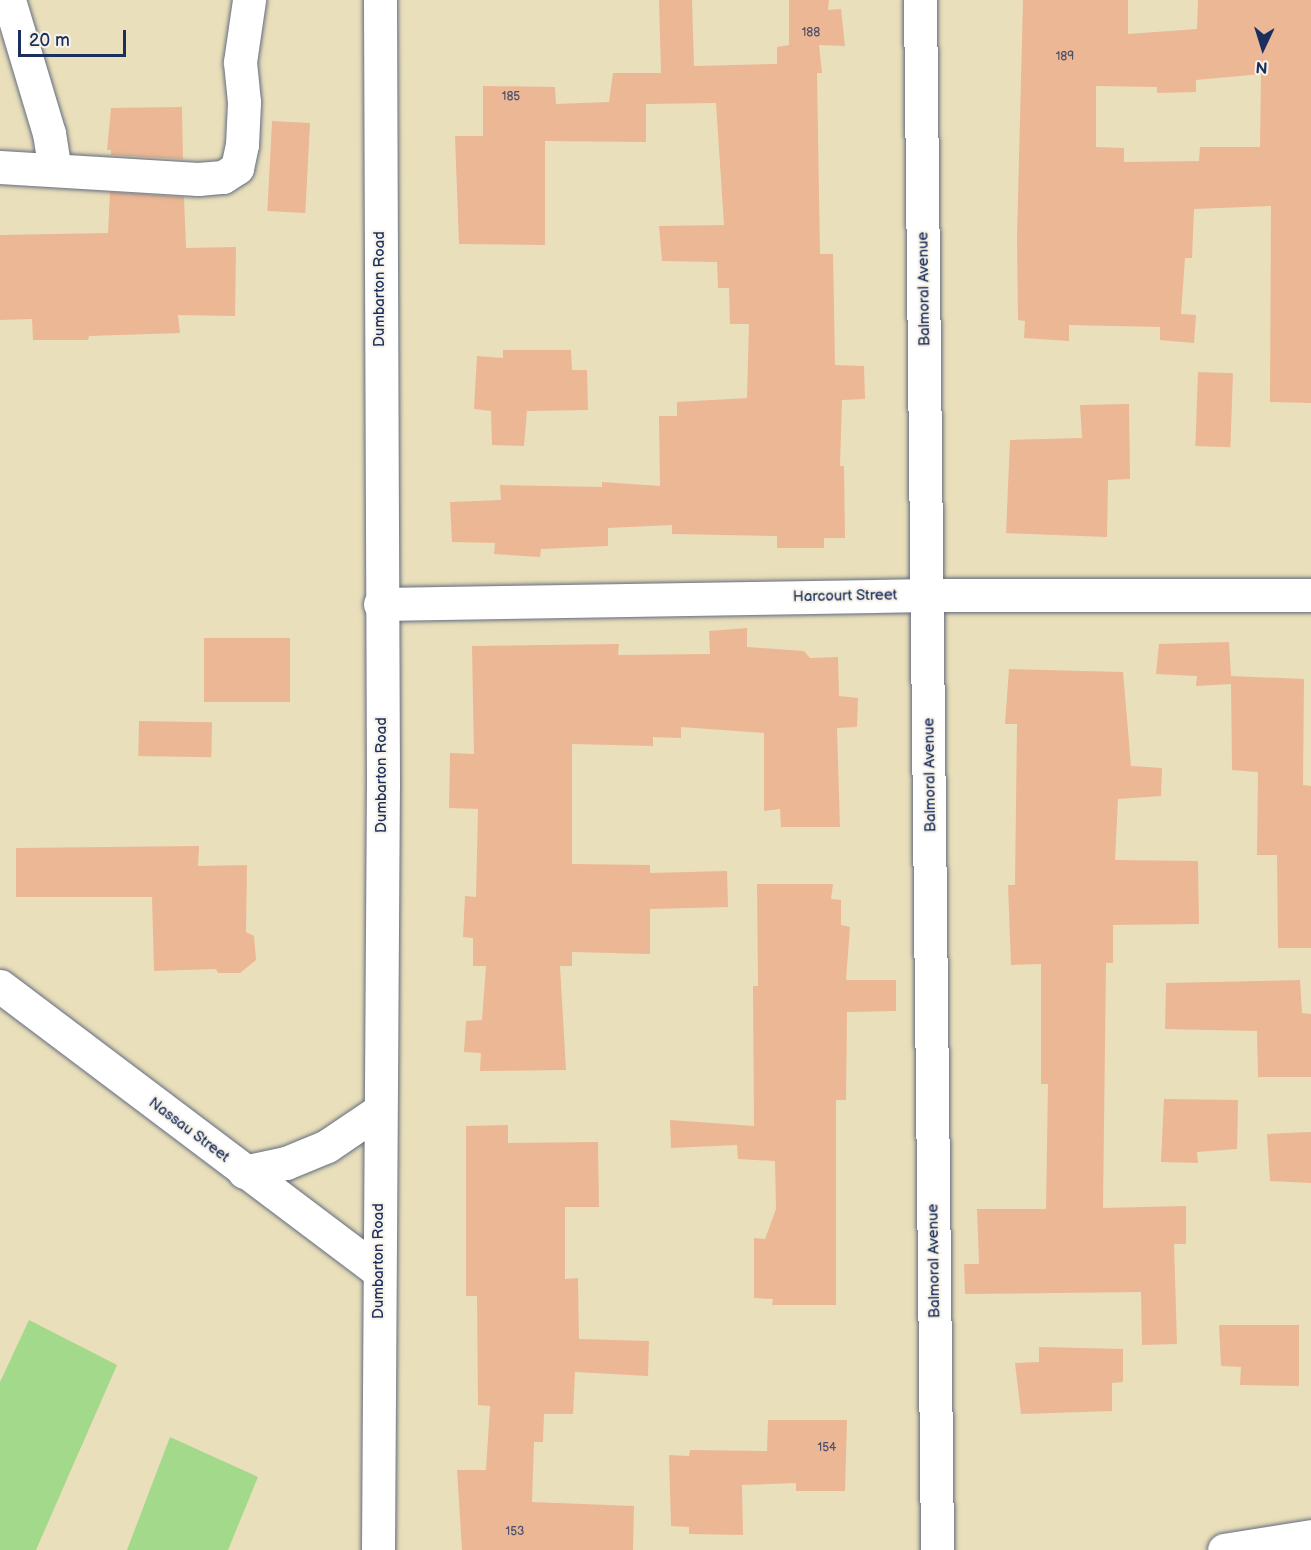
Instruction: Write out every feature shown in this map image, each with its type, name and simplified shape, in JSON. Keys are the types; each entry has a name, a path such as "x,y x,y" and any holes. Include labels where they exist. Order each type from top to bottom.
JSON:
{"street":[{"path":"9,0 49,133 56,169"},
{"path":"0,167 198,179 223,177 237,168 244,102 240,62 249,0"},
{"name":"Dumbarton Road","path":"378,1550 380,0"},
{"name":"Balmoral Avenue","path":"920,0 937,1550"},
{"name":"Harcourt Street","path":"380,604 928,595 1311,595"},
{"name":"Nassau Street","path":"0,986 379,1272"},
{"path":"244,1172 285,1163 327,1146 380,1110"},
{"path":"1224,1550 1311,1536"}],"green space":[{"path":"29,1320 117,1365 36,1550 0,1550 0,1382"},
{"path":"170,1437 258,1477 228,1550 127,1550"}],"building":[{"path":"659,0 692,0 694,66 777,64 777,47 789,45 789,0 829,0 828,10 841,9 845,46 819,45 822,73 817,73 820,254 833,254 835,365 864,366 865,399 842,400 840,466 844,466 845,538 824,538 824,548 777,548 777,536 672,534 672,525 608,528 608,546 541,549 540,557 494,554 495,543 452,542 450,502 501,500 500,485 602,487 602,482 660,486 659,416 677,416 677,402 747,398 749,324 730,324 729,288 718,288 717,262 662,261 659,226 724,225 716,103 646,104 646,142 545,141 545,245 459,244 455,136 483,136 483,86 555,87 556,104 609,102 613,73 661,73"},
{"path":"1023,0 1128,0 1128,34 1197,29 1198,0 1311,0 1311,403 1270,402 1271,206 1194,209 1192,258 1185,258 1181,314 1196,315 1194,343 1160,340 1160,327 1069,325 1069,341 1024,338 1025,321 1018,320 1017,238","holes":["1261,74 1260,147 1200,147 1199,161 1124,162 1124,148 1096,147 1096,86 1157,87 1157,93 1196,92 1196,80"]},
{"path":"182,107 183,159 111,155 111,150 107,150 111,108"},
{"path":"272,121 310,123 305,213 267,211"},
{"path":"110,192 184,197 186,248 236,247 235,316 178,315 180,333 89,336 88,340 33,340 32,319 0,320 0,235 108,233"},
{"path":"503,350 571,350 572,370 587,370 588,410 527,411 524,446 492,445 491,411 474,409 477,356 503,358"},
{"path":"1198,372 1233,373 1230,447 1195,446"},
{"path":"1129,404 1130,479 1108,480 1107,537 1006,533 1010,440 1082,438 1080,405"},
{"path":"747,628 747,647 804,651 810,658 838,657 839,696 858,698 857,727 837,728 840,827 781,827 780,809 764,811 764,733 681,727 681,738 653,737 653,746 572,744 572,864 650,865 650,873 727,871 728,907 650,909 650,954 572,952 572,966 560,966 566,1070 480,1071 481,1053 464,1052 466,1021 482,1020 486,966 473,966 473,938 463,937 465,896 476,897 478,809 449,808 450,753 474,754 472,646 619,644 618,655 710,654 709,631"},
{"path":"204,638 290,638 290,702 204,702"},
{"path":"1229,642 1231,676 1304,679 1303,785 1311,786 1311,948 1278,948 1277,855 1257,855 1258,772 1232,770 1231,684 1196,686 1197,676 1156,674 1159,644"},
{"path":"1009,669 1123,672 1131,766 1162,768 1161,796 1118,799 1115,860 1198,861 1199,924 1113,925 1113,963 1106,963 1103,1208 1186,1206 1186,1244 1174,1244 1177,1344 1142,1345 1141,1292 965,1294 964,1264 979,1264 977,1209 1046,1209 1048,1084 1041,1084 1041,964 1011,965 1008,885 1015,885 1017,724 1005,724"},
{"path":"139,721 212,722 211,757 138,756"},
{"path":"199,846 198,866 247,865 246,932 254,936 256,960 240,973 218,973 216,969 154,971 152,897 16,897 16,848"},
{"path":"757,884 833,884 831,899 841,900 841,925 850,927 846,980 896,980 896,1011 847,1012 846,1100 836,1100 836,1305 772,1305 773,1299 754,1298 754,1238 765,1239 776,1209 775,1161 738,1159 737,1145 671,1148 670,1120 754,1126 753,986 758,986"},
{"path":"1300,980 1302,1013 1311,1014 1311,1077 1258,1077 1257,1031 1165,1029 1166,983"},
{"path":"1164,1099 1238,1100 1237,1149 1197,1152 1198,1163 1161,1162"},
{"path":"508,1125 508,1143 598,1142 599,1207 565,1207 565,1279 578,1278 579,1339 649,1341 648,1376 575,1372 573,1414 544,1414 543,1442 534,1442 532,1502 634,1506 633,1550 462,1550 457,1470 486,1470 490,1406 478,1405 477,1296 466,1296 466,1126"},
{"path":"1311,1132 1311,1183 1270,1181 1267,1134"},
{"path":"1219,1325 1299,1325 1299,1386 1240,1385 1241,1367 1221,1366"},
{"path":"1039,1347 1123,1349 1123,1382 1112,1383 1112,1411 1021,1414 1015,1363 1039,1362"},
{"path":"768,1420 847,1420 845,1491 796,1491 796,1483 742,1485 743,1535 689,1534 689,1527 671,1526 669,1455 689,1456 690,1450 767,1451"}]}
